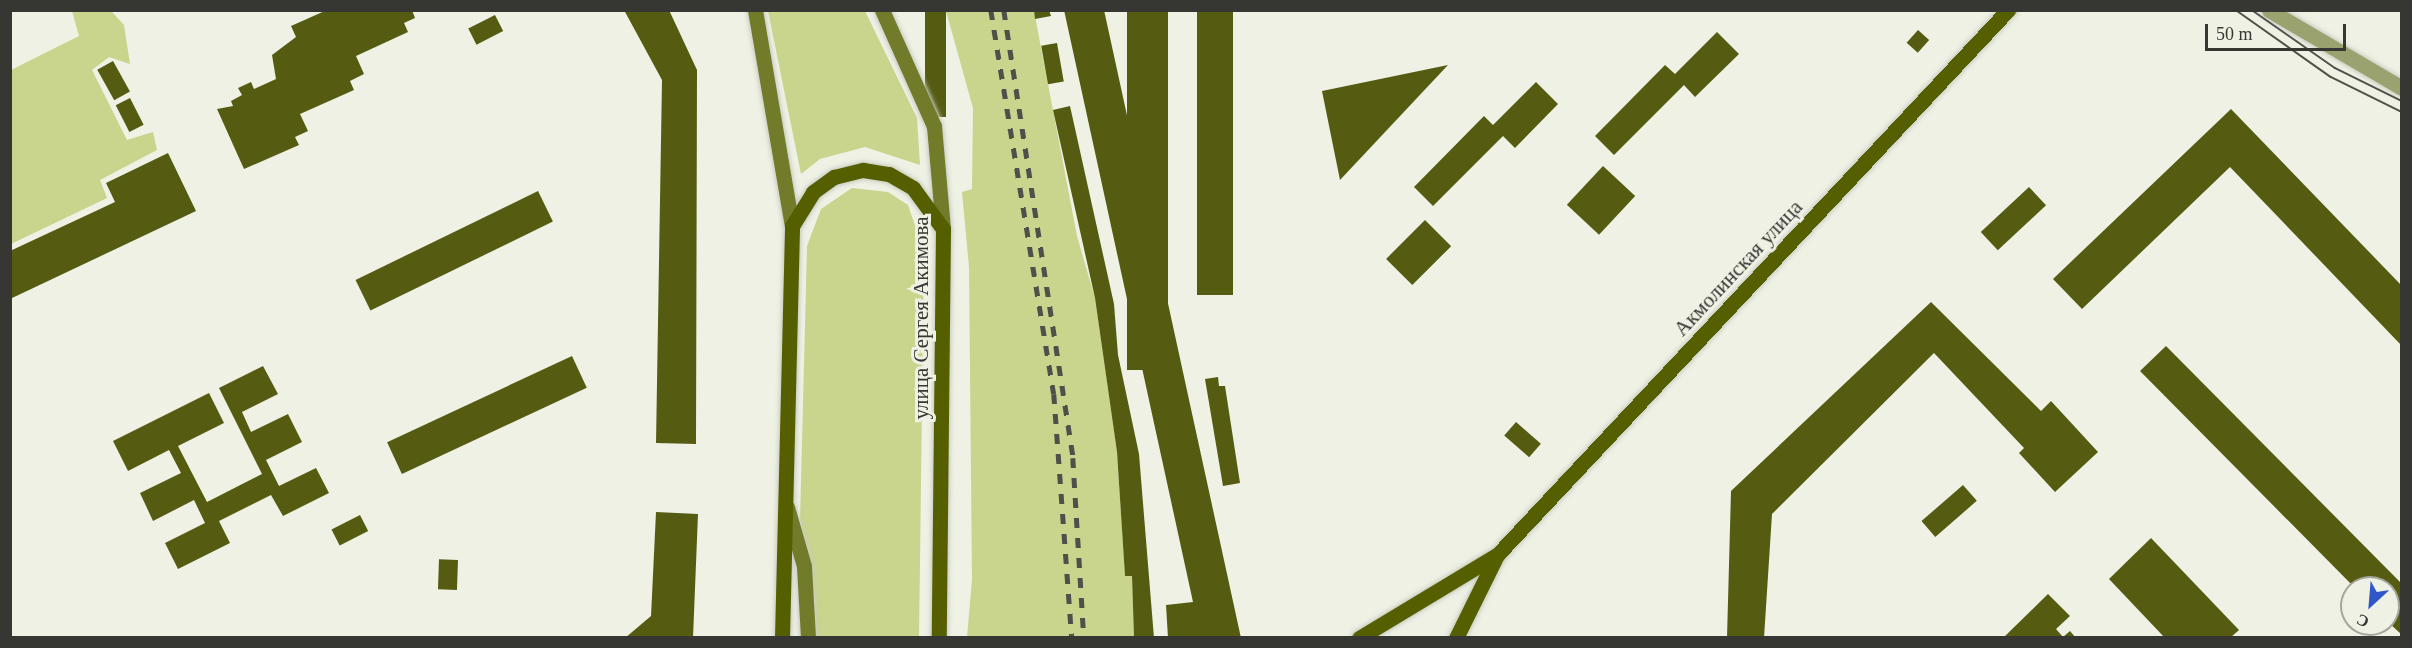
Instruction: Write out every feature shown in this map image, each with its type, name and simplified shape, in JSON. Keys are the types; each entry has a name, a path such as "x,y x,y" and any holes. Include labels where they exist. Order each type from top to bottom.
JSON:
{"main road":[{"path":"755,10 792,226 782,638"},
{"name":"улица Сергея Акимова","path":"882,10 934,126 943,229 939,638"},
{"name":"Акмолинская улица","path":"1497,554 2008,10"},
{"path":"792,226 813,192 834,177 862,170 889,174 913,188 943,229"},
{"path":"786,501 804,566 808,638"},
{"path":"1359,638 1497,554"},
{"path":"1456,638 1497,554"}],"street":[{"path":"2269,10 2402,88"}],"green space":[{"path":"72,11 111,11 124,25 130,64 109,57 92,70 127,140 153,132 157,150 100,180 107,198 11,244 11,70 79,36"},
{"path":"768,11 865,11 917,118 920,165 865,147 820,159 801,174"},
{"path":"946,11 1034,11 1077,236 1095,298 1117,452 1125,575 1132,576 1134,637 967,637 972,580 969,267 962,192 972,189 973,108"},
{"path":"852,188 888,192 908,205 924,252 919,637 814,637 815,600 800,520 807,246 821,209"}],"building":[{"path":"327,10 412,10 415,18 404,23 408,32 356,56 364,74 350,81 354,90 300,114 308,131 295,137 299,145 244,169 217,109 233,106 231,101 242,95 238,88 251,82 254,89 276,79 272,55 296,37 291,26"},
{"path":"624,10 669,10 697,70 696,444 656,443 662,80"},
{"path":"925,10 946,10 946,117 925,117"},
{"path":"1034,10 1049,10 1051,16 1035,19"},
{"path":"1064,10 1104,10 1241,638 1168,638 1166,605 1193,602"},
{"path":"1127,10 1168,10 1168,370 1127,370"},
{"path":"1197,10 1233,10 1233,295 1197,295"},
{"path":"495,15 503,31 476,45 468,29"},
{"path":"1918,30 1929,40 1918,53 1907,43"},
{"path":"1717,32 1739,54 1695,97 1684,85 1614,155 1595,136 1665,65 1675,74"},
{"path":"1057,43 1064,81 1048,84 1041,46"},
{"path":"113,61 130,92 114,100 97,70"},
{"path":"1448,65 1340,180 1322,91"},
{"path":"1536,82 1558,104 1515,148 1503,136 1433,206 1414,187 1484,116 1493,125"},
{"path":"130,98 144,125 129,132 116,105"},
{"path":"1070,106 1114,304 1118,355 1139,454 1154,638 1134,638 1132,576 1125,576 1117,452 1095,298 1053,110"},
{"path":"2231,109 2402,286 2402,346 2230,167 2082,309 2053,279"},
{"path":"168,153 196,211 10,299 10,251 115,202 106,183"},
{"path":"1603,166 1635,196 1599,235 1567,205"},
{"path":"2029,187 2046,205 1998,250 1981,232"},
{"path":"538,191 553,222 370,311 356,280"},
{"path":"1425,220 1451,246 1412,285 1386,259"},
{"path":"1931,302 2041,411 2051,401 2098,452 2055,492 2019,453 2024,448 1934,353 1772,514 1764,638 1727,638 1731,491"},
{"path":"2166,346 2394,576 2343,576 2140,371"},
{"path":"572,356 587,388 402,474 387,442"},
{"path":"263,366 278,394 242,412 251,432 288,414 302,442 266,460 279,486 316,468 329,493 283,516 271,495 219,521 230,543 178,569 165,543 205,523 194,500 153,521 140,493 181,473 169,450 128,471 113,441 209,393 224,423 178,446 207,502 262,474 219,388"},
{"path":"1218,377 1219,386 1225,386 1240,483 1223,486 1205,379"},
{"path":"1516,422 1541,444 1529,457 1504,436"},
{"path":"1963,485 1977,501 1935,537 1921,521"},
{"path":"656,512 698,514 693,638 625,638 651,616"},
{"path":"360,515 368,531 340,546 331,530"},
{"path":"2151,538 2239,630 2230,638 2165,638 2109,579"},
{"path":"439,559 458,560 457,590 438,589"},
{"path":"2400,582 2402,584 2402,635 2400,633"},
{"path":"2048,594 2070,616 2056,629 2063,637 2070,631 2076,638 2003,638"}],"tram line":[{"path":"2236,10 2331,77 2402,112"},
{"path":"2252,10 2335,68 2402,101"}],"railway":[{"path":"991,10 1054,394 1072,638"},
{"path":"1004,10 1073,458 1084,638"}]}
